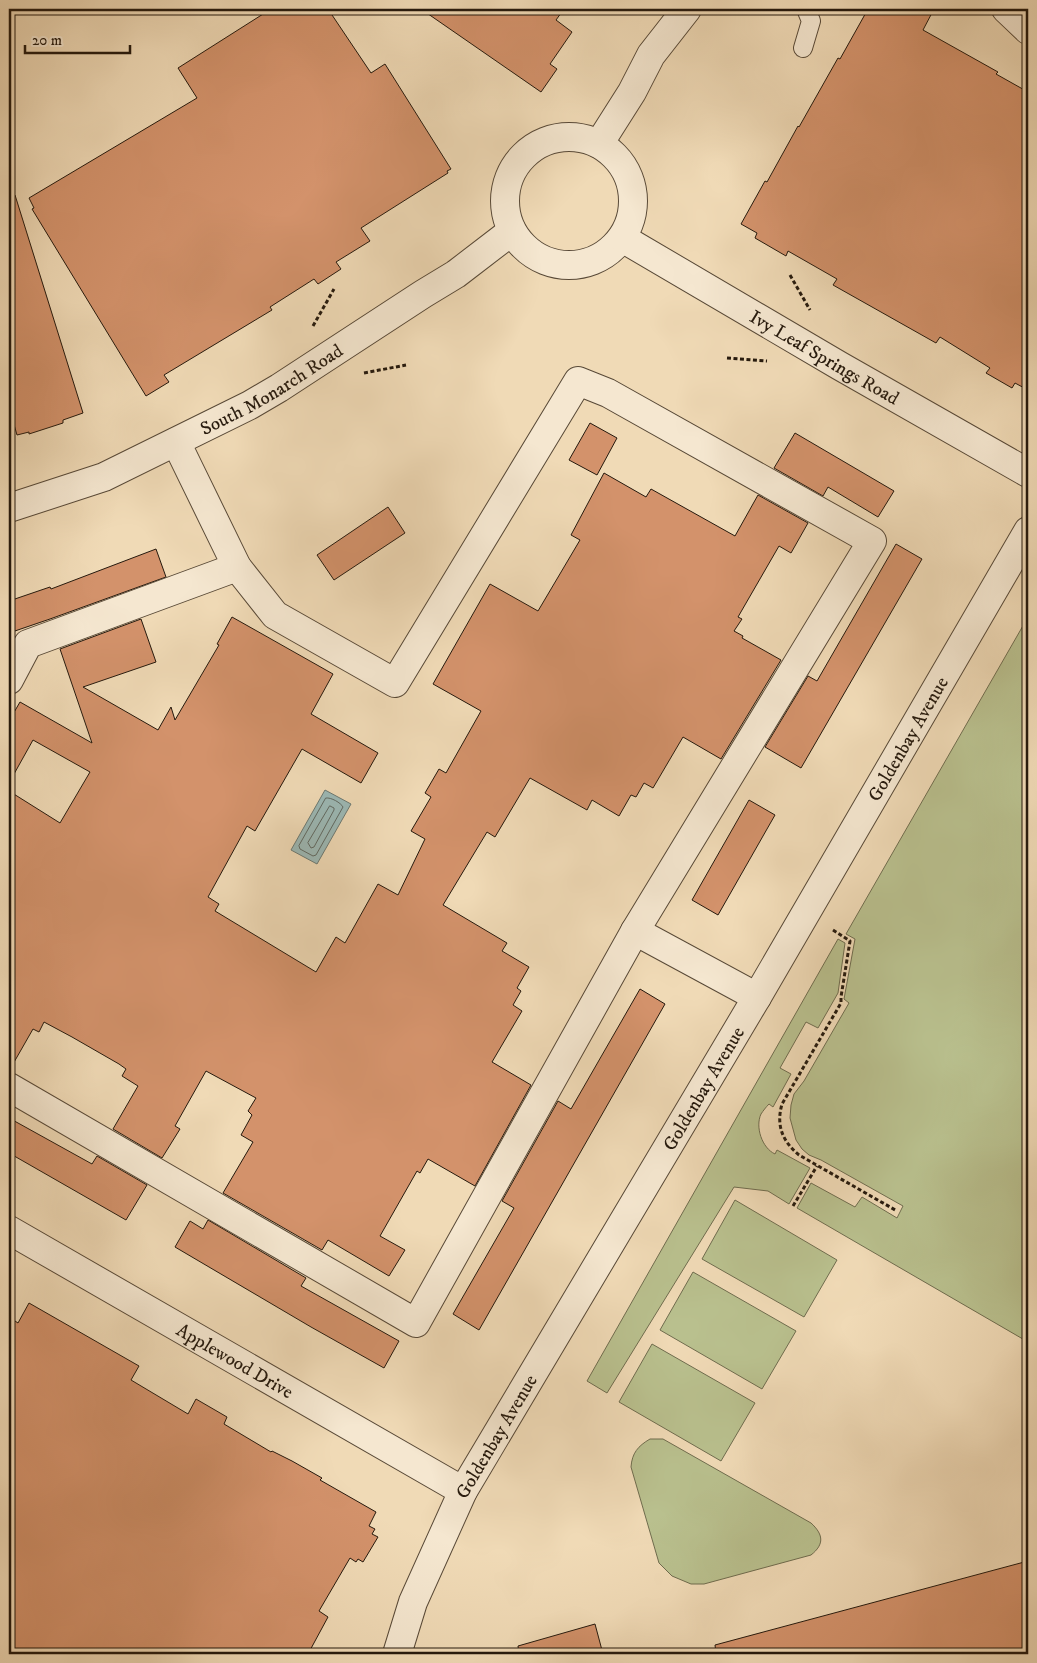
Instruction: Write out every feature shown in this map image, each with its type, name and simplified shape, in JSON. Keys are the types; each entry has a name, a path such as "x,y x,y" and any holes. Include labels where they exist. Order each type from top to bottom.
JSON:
{"street":[{"path":"599,144 632,92 651,56 687,9"},
{"path":"1006,9 1028,30"},
{"path":"567,137 584,138 599,144 612,153 622,165 629,179 633,194 633,210 622,238 601,257 573,266 544,260 531,253 512,231 507,216 505,199 507,184 514,168 523,156 536,146 551,139 567,137"},
{"name":"South Monarch Road","path":"9,508 104,477 250,405 456,274 512,231"},
{"name":"Ivy Leaf Springs Road","path":"622,238 840,366 1028,473"},
{"path":"9,1087 416,1323 635,931 872,541 608,393 578,381 395,683 275,615 237,567 176,442"},
{"name":"Goldenbay Avenue","path":"397,1654 413,1602 463,1491 757,997 1028,531"},
{"path":"9,680 28,644 237,567"},
{"path":"635,931 757,997"},
{"name":"Applewood Drive","path":"9,1230 463,1491"}],"lane":[{"path":"803,48 812,21 806,9"}],"path":[{"path":"805,913 850,941 841,1002 782,1104 780,1111 782,1136 799,1155 897,1211"},
{"path":"793,1206 817,1166"}],"green space":[{"path":"1028,617 1028,1342 797,1208 811,1183 855,1207 862,1197 897,1218 903,1206 809,1155 796,1140 790,1118 794,1094 804,1081 849,1003 844,999 855,939 846,934"},
{"path":"838,939 845,943 838,993 818,1028 806,1022 780,1068 791,1074 773,1107 769,1104 759,1119 761,1137 770,1151 775,1154 777,1150 810,1168 789,1204 768,1191 734,1187 607,1393 587,1381"},
{"path":"735,1200 837,1260 804,1317 702,1259"},
{"path":"693,1272 796,1331 762,1389 660,1330"},
{"path":"652,1344 755,1403 721,1461 619,1402"},
{"path":"650,1439 663,1439 811,1523 820,1535 819,1547 811,1555 704,1584 691,1584 672,1576 659,1563 631,1467 636,1450"}],"water":[{"path":"325,790 351,804 317,864 291,850"}],"building":[{"path":"271,9 328,9 371,73 385,64 451,169 447,171 448,173 361,228 370,241 336,262 341,269 318,284 314,279 270,307 272,310 164,375 169,382 146,396 32,209 34,208 29,198 197,98 178,68"},
{"path":"421,9 564,9 556,20 572,32 550,64 557,69 541,92"},
{"path":"868,9 934,9 923,30 998,72 996,74 1028,92 1028,390 1015,383 1012,388 986,373 990,368 940,337 936,343 833,285 837,279 788,251 786,256 755,238 757,233 741,224"},
{"path":"15,195 83,413 63,420 63,423 29,434 29,432 17,435 9,407 9,196"},
{"path":"590,423 617,438 597,475 569,460"},
{"path":"795,433 894,491 878,517 828,487 823,496 774,468"},
{"path":"604,473 646,497 651,489 735,536 758,495 808,523 791,553 779,546 738,617 742,619 734,631 743,636 742,638 781,660 721,759 683,737 653,788 644,783 636,797 631,795 619,816 592,800 587,810 530,778 495,837 487,832 443,905 507,943 502,951 529,967 517,988 521,991 513,1005 522,1011 492,1062 531,1085 475,1186 428,1159 420,1173 417,1171 380,1236 405,1250 389,1276 328,1240 322,1250 223,1193 253,1142 241,1135 252,1115 248,1111 256,1098 206,1071 175,1126 180,1129 162,1158 113,1129 138,1086 122,1076 126,1069 72,1037 44,1022 39,1032 33,1029 9,1071 9,791 60,823 90,772 33,740 9,783 9,721 20,702 92,743 60,649 141,619 156,662 83,687 158,730 171,707 175,720 219,645 217,644 232,617 333,674 311,714 378,753 361,783 302,749 255,831 247,826 208,897 219,904 215,911 316,972 336,937 345,943 378,884 398,895 425,839 411,831 431,797 425,793 439,769 446,773 481,711 433,684 490,584 538,611 580,540 571,535"},
{"path":"388,507 405,533 334,580 317,555"},
{"path":"896,544 922,559 801,768 765,747 808,676 817,681"},
{"path":"156,549 166,577 9,633 9,601 50,587 51,589"},
{"path":"749,800 775,815 718,915 692,900"},
{"path":"640,989 665,1004 479,1330 453,1314 514,1208 502,1201 558,1101 571,1109"},
{"path":"9,1118 92,1164 97,1156 147,1185 126,1220 9,1153"},
{"path":"208,1220 306,1278 301,1286 399,1341 384,1368 175,1247 190,1221 203,1229"},
{"path":"29,1303 139,1366 131,1380 188,1414 196,1399 227,1417 224,1424 271,1452 292,1461 322,1478 320,1480 376,1512 369,1526 375,1529 372,1534 378,1537 363,1562 358,1559 356,1562 350,1558 319,1611 328,1617 308,1654 9,1654 9,1317 18,1323"},
{"path":"1028,1561 1028,1654 716,1654 715,1645"},
{"path":"595,1624 603,1654 519,1654 518,1646"}]}
